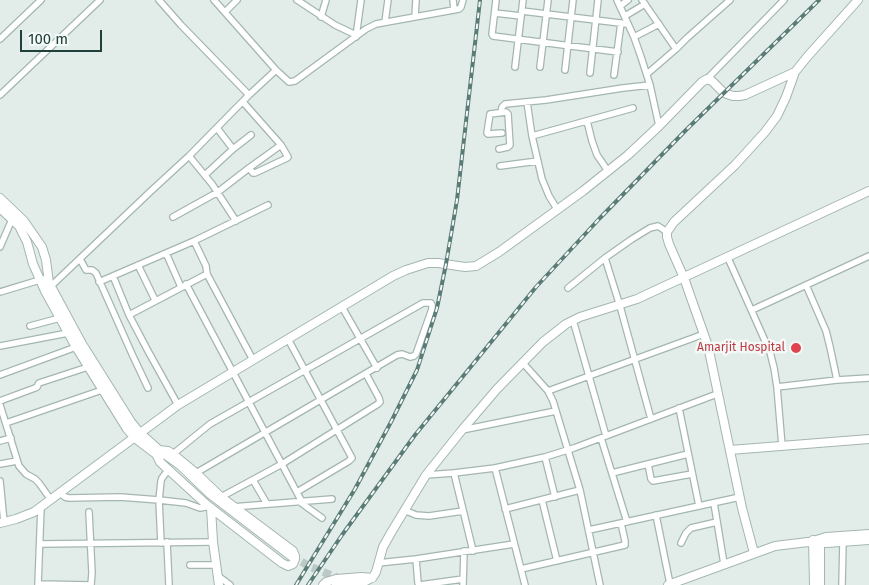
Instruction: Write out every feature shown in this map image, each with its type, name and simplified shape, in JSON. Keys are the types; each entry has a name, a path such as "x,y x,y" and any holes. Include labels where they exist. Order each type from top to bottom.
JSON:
{"street":[{"path":"0,39 41,0"},
{"path":"0,95 100,0"},
{"path":"159,0 249,95"},
{"path":"214,0 276,70 287,81 292,82 371,27 385,22 459,10 462,7 463,0"},
{"path":"225,12 238,0"},
{"path":"296,0 335,26 356,36"},
{"path":"321,17 326,0"},
{"path":"356,36 361,0"},
{"path":"385,22 388,0"},
{"path":"416,0 416,17"},
{"path":"453,0 454,10"},
{"path":"496,0 493,36 618,52"},
{"path":"515,67 523,0"},
{"path":"540,67 548,0"},
{"path":"565,70 573,0"},
{"path":"590,73 598,0"},
{"path":"614,75 625,24 619,3 628,0"},
{"path":"647,74 730,0"},
{"path":"0,481 2,522 26,516 41,507 178,405 393,276 419,265 438,263 464,267 476,266 499,252 608,172 628,155 702,82 707,80 784,0"},
{"path":"754,553 704,334 684,278 668,244 667,232 674,222 735,165 765,132 777,116 796,72 858,0"},
{"path":"624,16 644,2 676,49"},
{"path":"495,13 546,14 625,24 634,37 647,74 659,126"},
{"path":"634,37 659,24"},
{"path":"48,289 190,156 276,70"},
{"path":"707,80 712,81 724,92 733,96 739,96 796,72"},
{"path":"501,112 505,104 650,85"},
{"path":"242,102 288,155 287,158 255,174 249,168"},
{"path":"527,102 538,161 546,187 558,209"},
{"path":"532,136 633,108"},
{"path":"499,149 510,145 508,114 501,112 490,114 488,134 502,132"},
{"path":"587,121 597,155 608,172"},
{"path":"216,128 233,149"},
{"path":"206,174 251,135"},
{"path":"173,217 218,192 281,145"},
{"path":"190,156 206,174 236,221"},
{"path":"500,166 538,161"},
{"path":"336,585 363,582 369,580 374,575 383,547 426,475 497,389 543,342 566,324 638,299 869,191"},
{"path":"0,198 13,216 27,242 32,264 40,280 48,289 137,436"},
{"path":"99,282 194,241 268,205"},
{"path":"0,208 24,221 42,247 46,260 48,289 60,318 127,429 158,452 213,502 290,558"},
{"path":"0,247 13,216"},
{"path":"568,288 605,258 654,226 661,227 667,232"},
{"path":"194,241 206,266 207,274 253,360"},
{"path":"166,253 233,372 301,502 322,518"},
{"path":"752,310 869,256"},
{"path":"80,258 86,270 94,271 148,388"},
{"path":"605,258 651,419"},
{"path":"728,258 770,352 777,387 782,446"},
{"path":"138,265 155,300"},
{"path":"129,315 207,274"},
{"path":"113,276 129,315 178,405"},
{"path":"0,292 48,278"},
{"path":"806,285 826,331 837,380"},
{"path":"173,454 210,424 423,303 431,303 432,309 416,354 410,357 400,354 196,473"},
{"path":"342,306 377,368"},
{"path":"30,326 60,318"},
{"path":"521,568 624,545 626,541 624,522 604,437 573,320"},
{"path":"0,346 68,333"},
{"path":"548,391 704,334"},
{"path":"288,340 351,456 351,460 297,492"},
{"path":"0,374 76,347"},
{"path":"523,362 551,396 580,490 600,585"},
{"path":"50,500 39,483 22,470 17,461 0,403 35,388 39,384 88,367"},
{"path":"221,498 282,464 380,402 366,374"},
{"path":"777,387 869,378"},
{"path":"6,422 102,390"},
{"path":"426,475 495,468 546,457 718,394"},
{"path":"679,408 699,506"},
{"path":"462,430 556,411"},
{"path":"0,441 11,438"},
{"path":"730,450 869,439"},
{"path":"164,450 173,454 232,507 292,551 296,556 293,564 288,566 282,563 209,506 160,462 158,452 164,450"},
{"path":"612,472 688,454"},
{"path":"546,457 555,497"},
{"path":"0,464 17,461"},
{"path":"648,464 653,481 692,474"},
{"path":"495,468 525,585"},
{"path":"169,469 162,478 160,500 169,585"},
{"path":"454,473 473,550"},
{"path":"253,480 266,504"},
{"path":"506,509 580,490"},
{"path":"60,493 69,498 120,497 186,503 200,508 209,506"},
{"path":"589,530 740,497"},
{"path":"232,507 332,499"},
{"path":"542,500 557,561"},
{"path":"714,503 724,564"},
{"path":"209,506 219,585"},
{"path":"41,507 38,584 91,585 90,512"},
{"path":"404,510 416,515 428,516 463,511"},
{"path":"656,516 669,584 775,546 815,541 843,542 869,540"},
{"path":"681,543 691,528 717,522"},
{"path":"815,541 832,536 869,534"},
{"path":"814,585 815,541"},
{"path":"815,541 820,585"},
{"path":"40,544 213,542"},
{"path":"842,585 843,542"},
{"path":"378,563 514,544"},
{"path":"416,559 418,582 420,585 463,582 464,551"},
{"path":"190,565 216,564"},
{"path":"218,576 230,585"},
{"path":"323,585 336,579 369,580"}],"tunnel":[{"path":"291,556 311,567 343,580"}],"railway":[{"path":"296,585 355,489 391,422 417,370 437,308 457,200 480,0"},
{"path":"308,585 415,435 536,287 686,130 819,0"}],"place":[{"name":"Amarjit Hospital","path":"796,348"}]}
